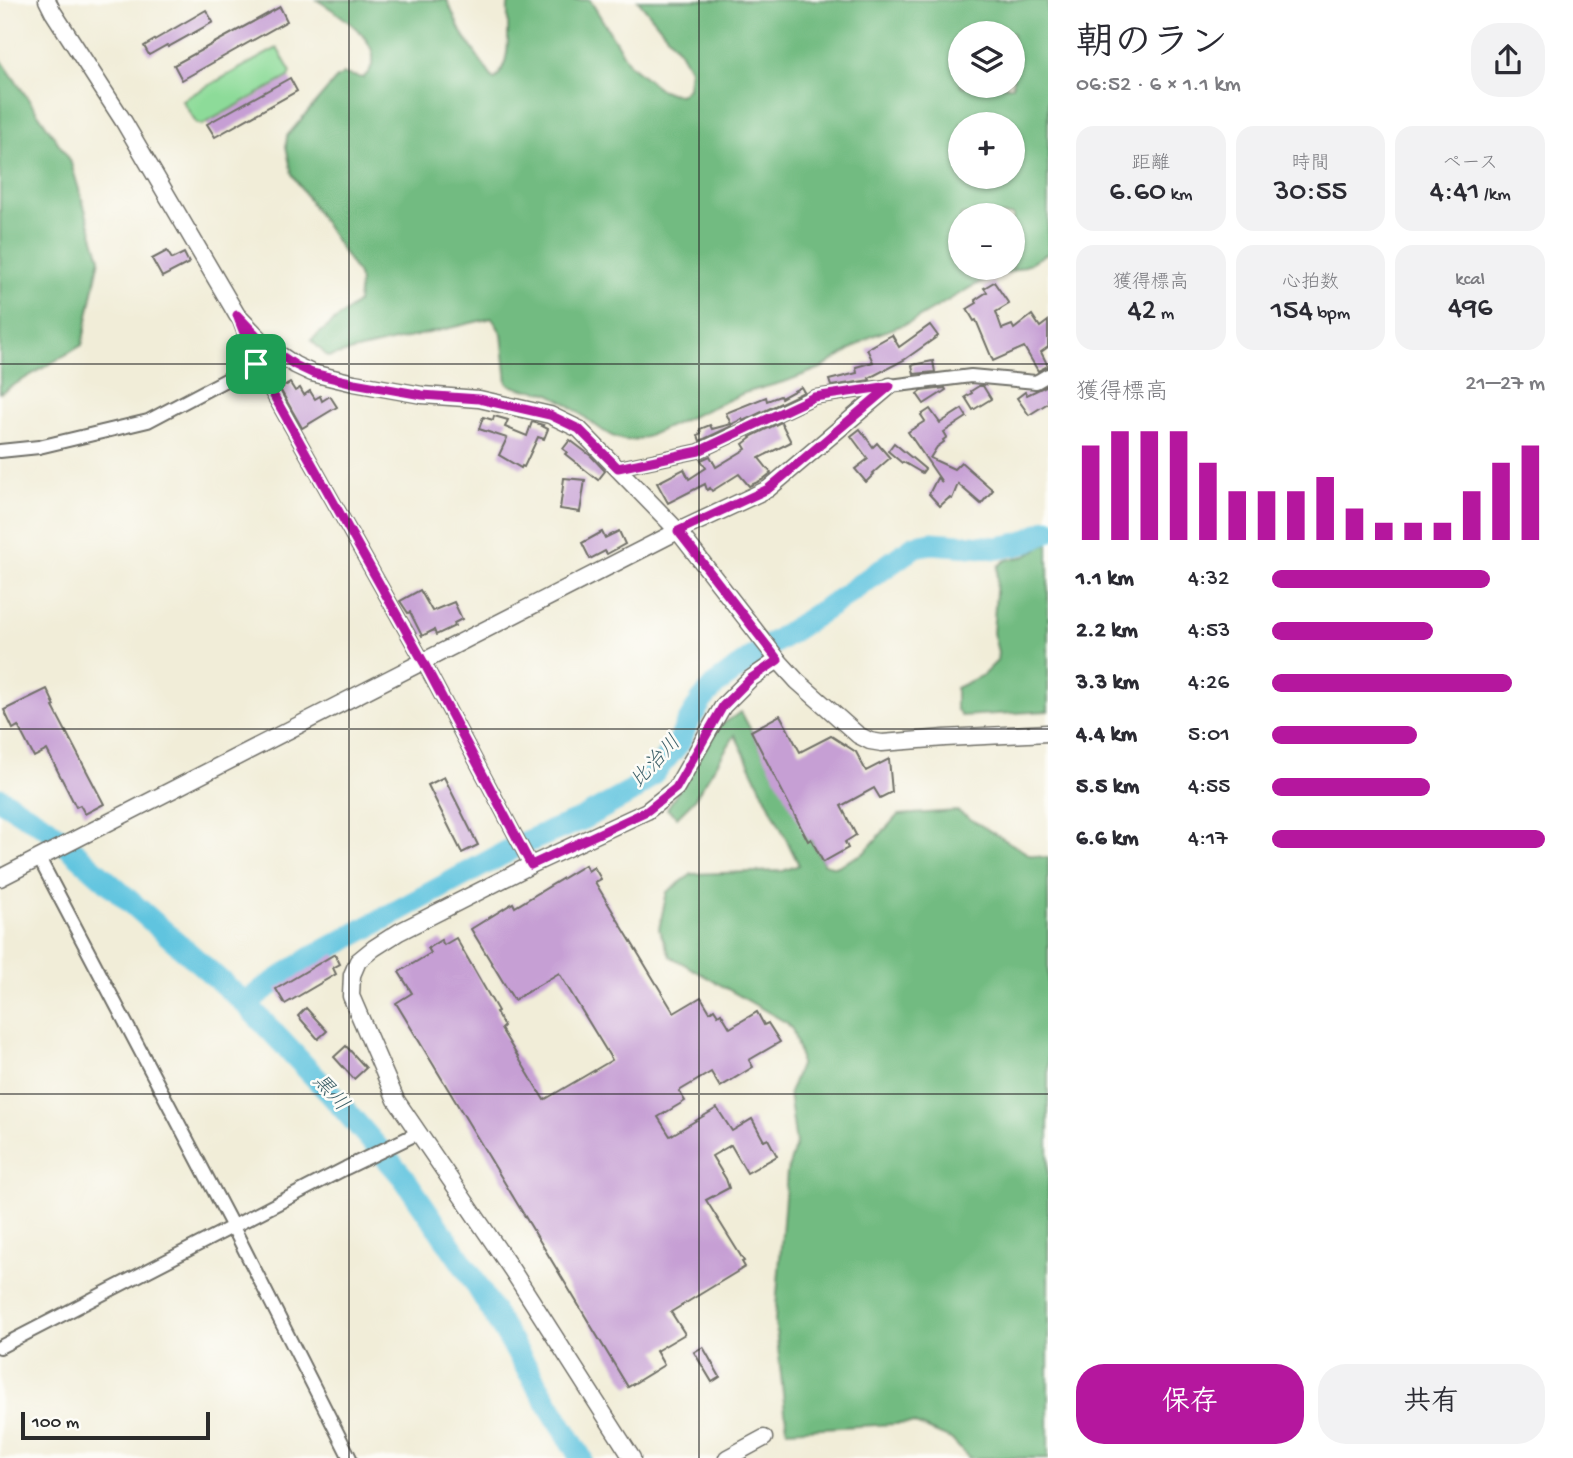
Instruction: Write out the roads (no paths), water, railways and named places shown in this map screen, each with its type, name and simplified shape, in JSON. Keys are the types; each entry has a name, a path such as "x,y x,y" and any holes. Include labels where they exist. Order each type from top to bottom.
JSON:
{"street":[{"path":"47,0 124,122 237,315 256,364 424,663 531,865"},
{"path":"237,315 267,346 312,373 422,395 479,399 550,415 579,429 678,531 797,681 858,735 882,743 1048,733"},
{"path":"0,451 40,447 148,421 256,364"},
{"path":"618,468 699,451 814,397 971,376 1036,382 1048,375"},
{"path":"0,878 678,531 768,489 890,386"},
{"path":"632,1458 512,1270 414,1135 351,996 352,975 358,961 399,932 531,865 647,811 676,788 723,706 750,679 778,660"},
{"path":"39,858 233,1227 350,1458"},
{"path":"0,1347 414,1135"},
{"path":"727,1458 764,1438"}],"waterway":[{"name":"比治川","path":"246,1004 313,957 521,844 582,819 633,791 679,743 702,700 716,684 915,546 932,543 998,548 1023,543 1048,530"},
{"name":"黒川","path":"0,799 47,828 246,1004 329,1092 404,1178 470,1274 581,1458"}]}
